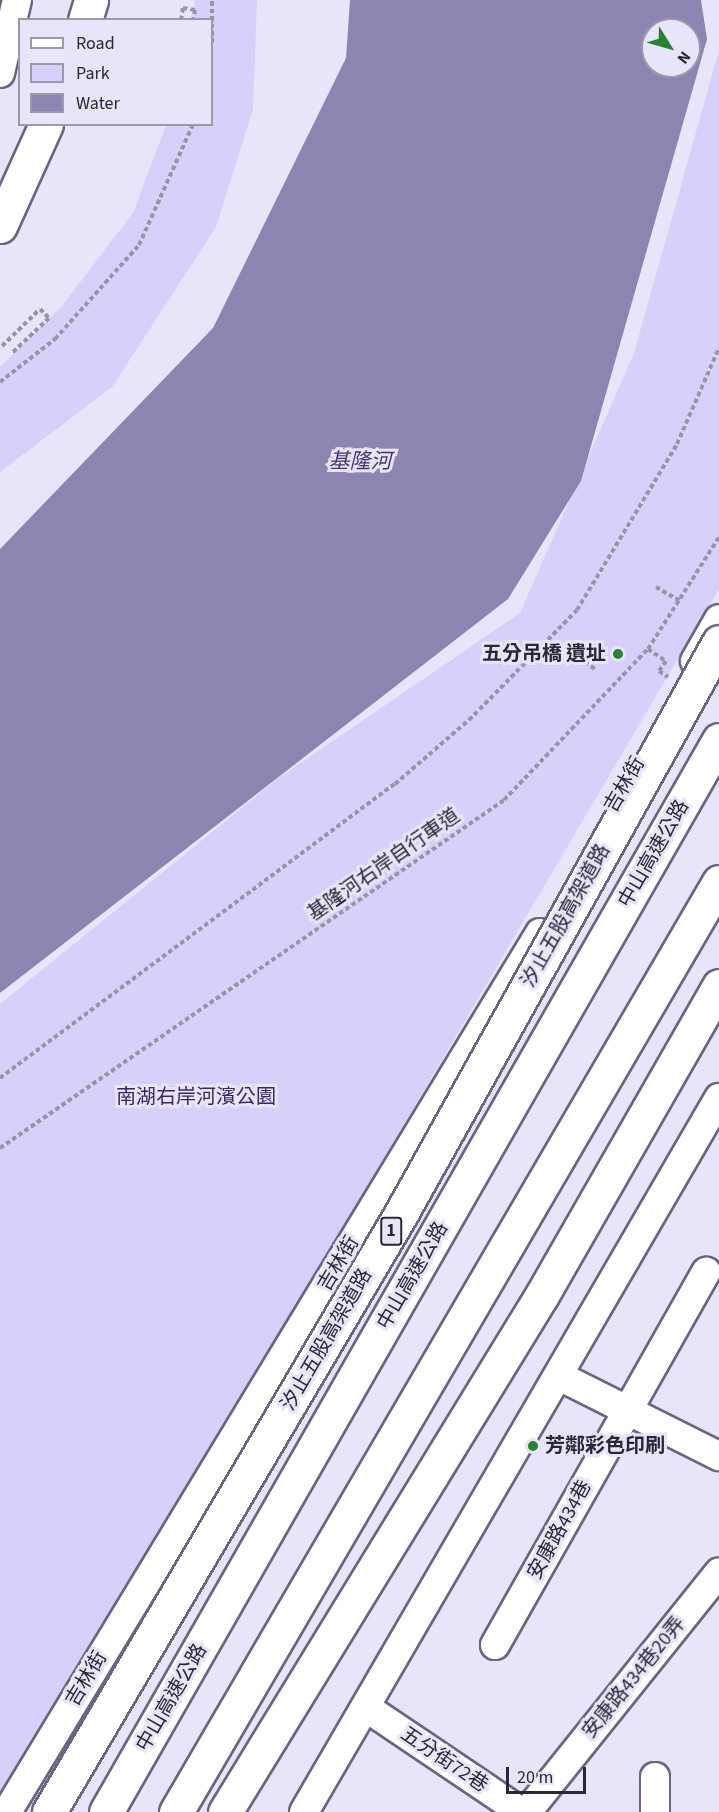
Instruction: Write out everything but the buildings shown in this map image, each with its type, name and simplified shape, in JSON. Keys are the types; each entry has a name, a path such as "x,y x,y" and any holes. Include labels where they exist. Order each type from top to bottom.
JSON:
{"highway":[{"path":"65,18 69,0"},
{"path":"86,18 91,0"},
{"path":"0,193 30,126"},
{"path":"0,226 45,126"},
{"name":"汐止五股高架道路","path":"49,1812 402,1212 719,642"},
{"name":"中山高速公路","path":"106,1812 719,740"},
{"path":"176,1812 719,882"},
{"path":"225,1812 542,1295 719,986"}],"street":[{"path":"0,73 16,0"},
{"name":"吉林街","path":"8,1812 543,928 719,619"},
{"path":"304,1812 367,1708 719,1098"},
{"path":"652,1215 719,1125"},
{"name":"安康路434巷","path":"495,1645 706,1272"},
{"path":"559,1376 719,1456"},
{"name":"安康路434巷20弄","path":"527,1812 719,1572"},
{"name":"五分街72巷","path":"367,1708 521,1812"},
{"path":"654,1812 655,1777"}],"path":[{"path":"212,0 212,18"},
{"path":"181,18 183,8 195,10 193,18"},
{"path":"0,382 54,339 139,244 193,126"},
{"path":"2,346 40,309 48,318 12,353"},
{"path":"0,1078 395,784 469,720 577,610 677,444 719,348"},
{"name":"基隆河右岸自行車道","path":"0,1148 504,800 648,649 719,537"},
{"path":"656,587 680,601"},
{"path":"648,649 666,661 659,671 682,686"},
{"path":"579,657 595,669"}],"green space":[{"path":"195,0 257,0 253,109 216,227 112,387 0,472 0,367 61,307 133,213 166,126 213,126 213,18 193,18"},
{"name":"南湖右岸河濱公園","path":"719,50 719,589 0,1811 0,1004 280,777 520,613 634,353"}],"water":[{"name":"基隆河","path":"350,0 701,0 707,39 701,60 701,18 641,18 641,78 696,78 581,481 508,599 0,993 0,549 213,328 346,58"}],"place":[{"name":"五分吊橋 遺址","path":"618,654"},
{"name":"芳鄰彩色印刷","path":"533,1446"}]}
